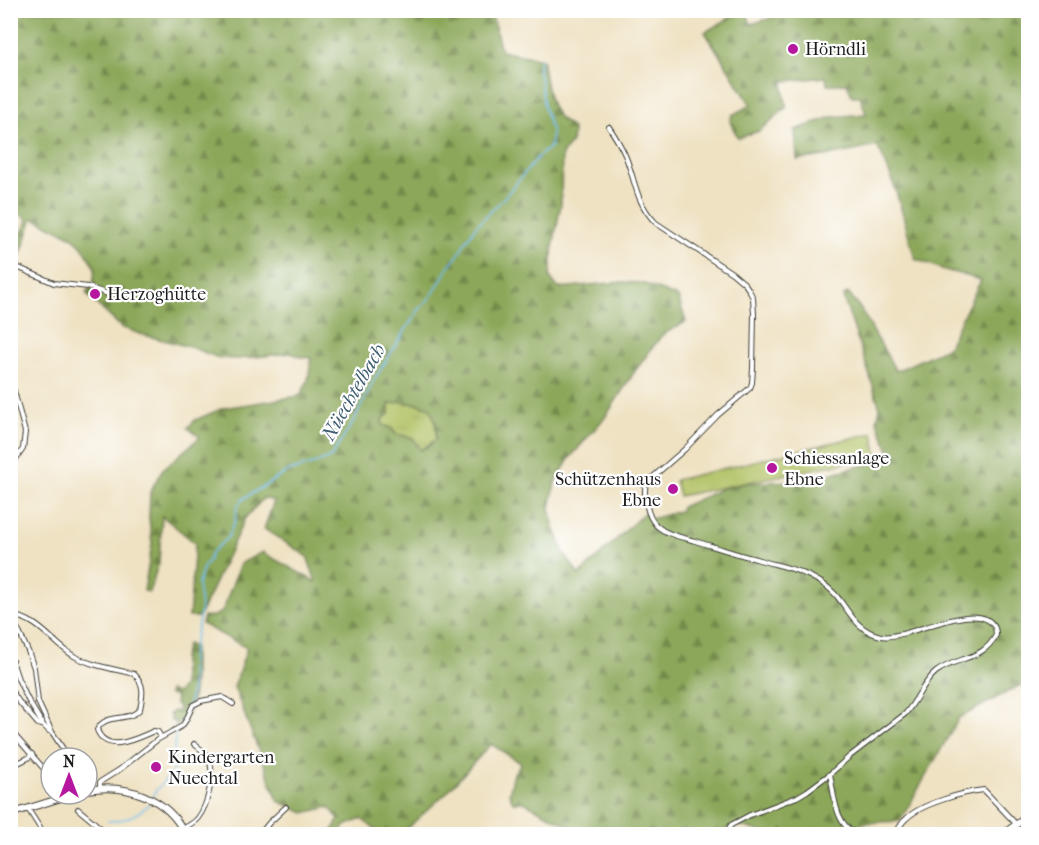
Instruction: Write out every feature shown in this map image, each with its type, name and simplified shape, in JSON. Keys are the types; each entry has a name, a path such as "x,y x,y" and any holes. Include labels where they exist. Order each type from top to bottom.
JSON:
{"street":[{"path":"609,127 626,156 637,194 648,216 732,273 745,284 753,298 753,368 750,388 646,483 645,496 655,525 668,533 800,571 822,582 864,629 882,637 961,617 985,618 994,626 996,635 987,649 935,672 913,706 905,714 830,774 797,797 731,825 725,834"},
{"path":"10,264 54,283 88,287 111,295"},
{"path":"10,376 25,432 23,448 10,466"},
{"path":"11,615 34,668 38,702 61,746"},
{"path":"11,615 22,617 84,661 134,674 140,680 142,687 140,709 131,716 106,720 100,724 97,730 103,738 113,743 123,743 154,731 158,732 161,737"},
{"path":"10,655 24,691 43,725 52,732"},
{"path":"10,689 38,724 43,725"},
{"path":"194,744 208,758 211,780 204,808 184,832 164,807 148,796 131,790 100,788 100,782 120,770 161,737 182,726 193,705 201,701 222,698 233,704"},
{"path":"10,730 39,762"},
{"path":"10,767 32,754"},
{"path":"830,774 842,821 851,832 858,834"},
{"path":"896,834 906,819 917,811 957,796 984,790 1016,824"},
{"path":"10,814 39,805"},
{"path":"260,834 286,807"},
{"path":"28,808 40,828 40,834"},
{"path":"78,809 108,834"},
{"path":"1003,834 1029,816"}],"green space":[{"path":"797,10 1028,11 1028,681 959,718 900,821 863,823 855,829 815,834 765,833 737,825 716,834 584,834 524,802 513,802 509,794 514,773 521,763 491,744 446,793 401,834 382,834 361,819 345,826 339,834 332,834 339,819 329,807 304,813 278,801 234,687 247,648 202,624 204,617 222,612 240,564 262,552 316,582 307,556 264,529 274,501 264,498 245,518 199,617 189,617 195,543 162,516 159,563 149,592 144,591 152,544 149,518 150,492 162,470 200,437 188,428 195,420 223,408 300,396 308,380 311,358 291,353 238,359 219,358 121,327 86,292 93,285 95,268 82,246 71,236 33,218 20,256 17,252 21,244 19,237 28,220 15,211 15,200 11,190 11,137 19,121 11,114 10,11 491,11 501,51 542,59 547,90 553,108 559,117 573,129 572,142 562,154 561,204 550,277 558,288 621,282 642,283 678,297 686,322 662,335 606,416 569,459 555,483 550,508 554,527 565,555 579,575 645,512 651,519 680,511 681,507 721,489 747,483 810,479 871,463 890,453 877,421 880,408 843,297 848,293 860,308 896,371 947,348 981,280 915,259 894,187 877,146 797,160 795,130 831,117 866,114 860,96 852,96 847,83 827,85 826,77 785,80 783,87 786,108 759,131 738,138 730,122 732,115 751,105 705,32 742,11 746,11 751,24","holes":["401,402 430,408 436,430 436,439 421,450 413,438 396,434 391,428 383,425 382,420 389,414 389,404"]},
{"path":"401,402 418,404 430,408 432,412 436,439 421,450 413,438 396,434 391,428 383,425 381,420 389,414 389,404"},
{"name":"Schiessanlage Ebne","path":"873,433 878,456 679,496 675,480"},
{"path":"187,644 194,647 192,701 183,719 176,725 175,721 171,721 169,715 174,711 178,713 179,707 175,704 176,696 169,695 169,691 178,693 183,685 183,658"}],"waterway":[{"name":"Nüechtelbach","path":"181,724 188,710 192,686 191,659 201,609 198,584 210,554 228,537 235,521 237,507 243,499 287,472 331,457 399,340 418,311 433,294 476,226 502,200 539,156 550,147 552,133 544,107 539,70 540,58"},
{"name":"Nüechtelbach","path":"153,795 173,772 177,731"},
{"name":"Nüechtelbach","path":"108,821 130,817 149,804"}],"place":[{"name":"Hörndli","path":"793,49"},
{"name":"Herzoghütte","path":"95,294"},
{"name":"Schiessanlage Ebne","path":"772,468"},
{"name":"Schützenhaus Ebne","path":"673,489"},
{"name":"Kindergarten Nuechtal","path":"156,767"}]}
